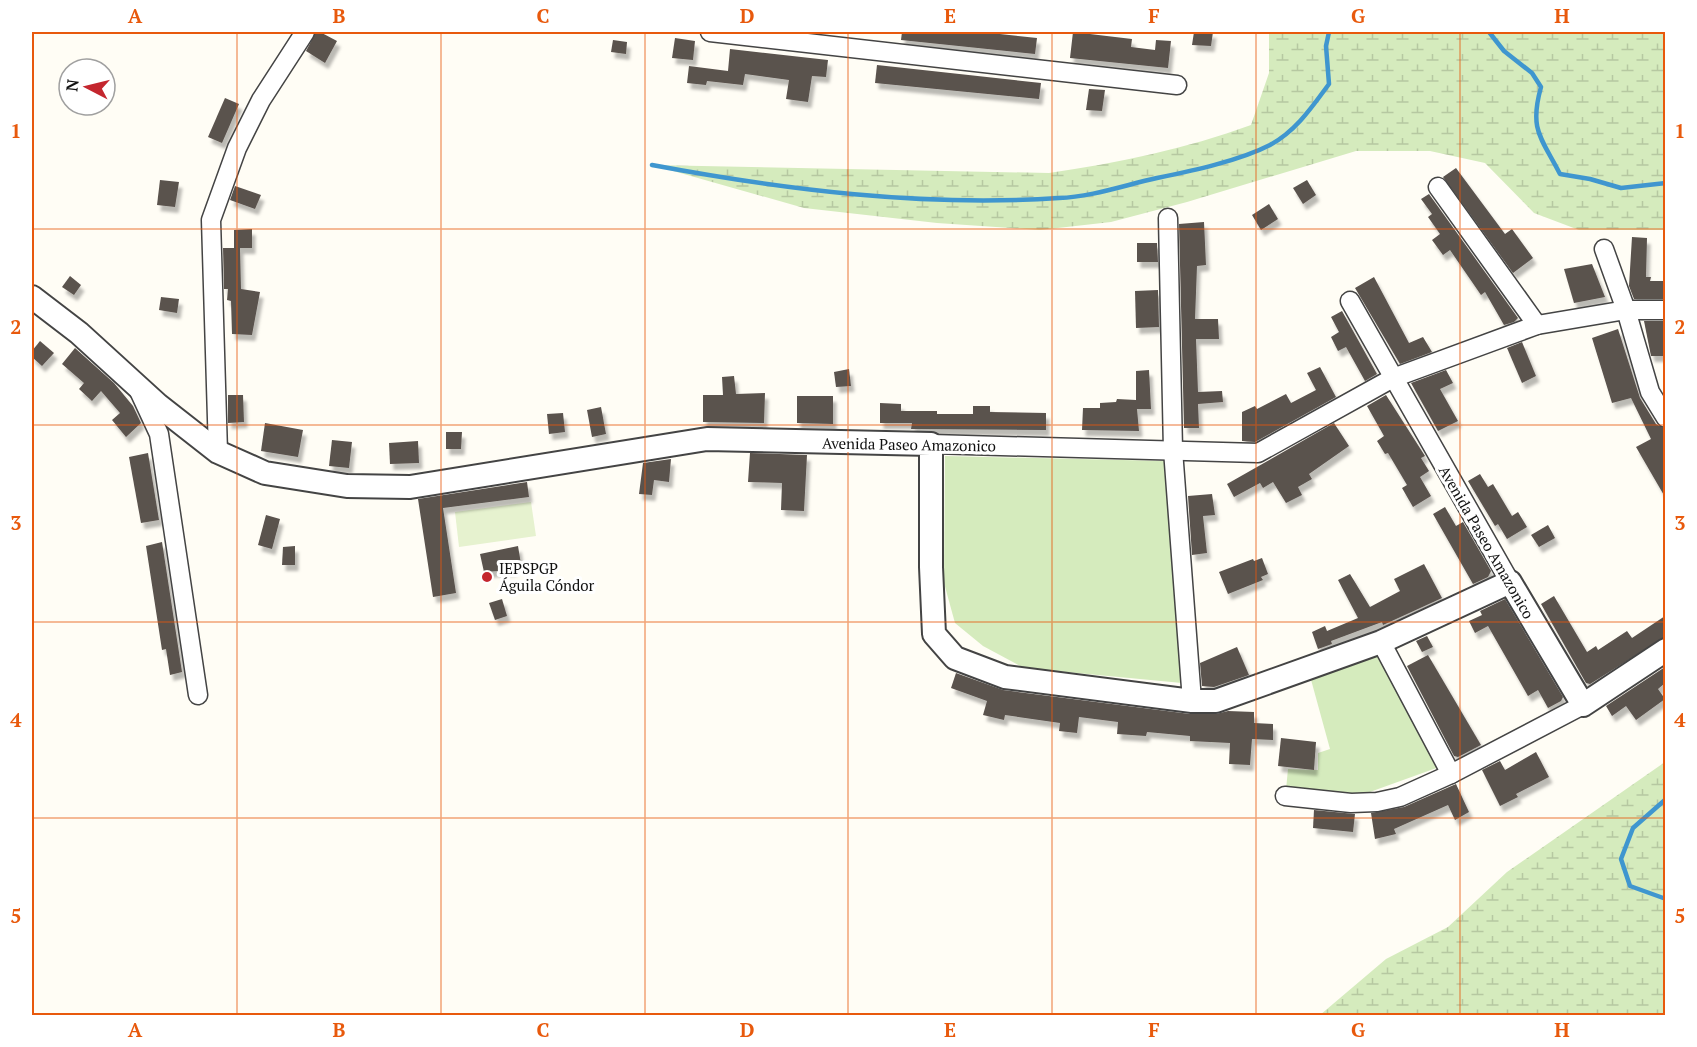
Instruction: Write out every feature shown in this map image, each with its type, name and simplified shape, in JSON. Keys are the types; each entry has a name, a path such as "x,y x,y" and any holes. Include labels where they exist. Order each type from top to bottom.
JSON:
{"street":[{"path":"218,452 211,220 247,128 261,100 305,32"},
{"path":"710,32 1177,85"},
{"path":"1438,186 1537,326"},
{"path":"1168,218 1173,450 1192,701"},
{"path":"1604,249 1626,310 1650,392 1664,413"},
{"name":"Avenida Paseo Amazonico","path":"32,297 79,333 135,384 218,452 265,473 347,486 410,487 707,439 1258,453 1393,378"},
{"name":"Avenida Paseo Amazonico","path":"1350,301 1583,705"},
{"path":"1393,378 1537,326 1626,310 1665,310"},
{"path":"135,384 159,434 198,695"},
{"path":"931,444 931,567 934,634 956,658 1005,678 1192,701 1216,700 1381,642 1510,582"},
{"path":"1381,642 1451,774"},
{"path":"1284,796 1351,803 1377,802 1400,797 1451,774 1583,705 1665,650"}],"green space":[{"path":"1269,32 1665,32 1665,230 1579,230 1534,213 1485,163 1430,151 1356,151 1187,202 1111,222 1040,230 937,223 804,208 652,165 1049,173 1126,160 1202,141 1251,125 1269,73"},
{"path":"945,456 1166,461 1182,683 1024,668 983,646 955,623 944,583"},
{"path":"531,502 536,536 459,547 455,512"},
{"path":"1379,654 1442,766 1356,797 1286,790 1288,769 1318,770 1318,753 1330,749 1310,676"},
{"path":"1665,762 1665,1015 1320,1015 1386,959 1448,927 1507,872"}],"building":[{"path":"316,32 337,41 325,63 306,51"},
{"path":"902,32 981,32 1037,38 1035,54 901,40"},
{"path":"1073,32 1132,39 1131,47 1155,50 1156,40 1171,41 1168,68 1070,58"},
{"path":"1194,32 1213,32 1211,46 1192,45"},
{"path":"675,38 695,41 693,60 672,58"},
{"path":"613,40 627,42 626,54 611,52"},
{"path":"730,49 828,60 826,77 812,76 808,102 786,99 789,80 745,74 743,85 707,81 706,85 687,83 689,66 728,71"},
{"path":"877,65 1041,83 1039,99 875,83"},
{"path":"1089,89 1105,90 1102,111 1086,110"},
{"path":"225,98 239,104 222,143 208,137"},
{"path":"1456,168 1505,234 1512,229 1533,258 1513,273 1443,177"},
{"path":"160,180 179,182 175,207 157,205"},
{"path":"1307,180 1316,195 1303,204 1293,188"},
{"path":"235,186 261,195 255,209 230,200"},
{"path":"1429,194 1518,318 1514,322 1504,325 1485,292 1481,295 1450,250 1443,255 1432,240 1440,234 1428,217 1432,214 1421,199"},
{"path":"1269,204 1278,219 1261,230 1252,215"},
{"path":"1204,222 1206,265 1197,266 1195,319 1218,319 1219,339 1196,339 1198,392 1222,391 1223,402 1198,404 1199,428 1184,428 1179,224"},
{"path":"252,229 252,248 240,248 241,289 260,292 252,335 232,334 231,301 227,300 228,289 224,289 223,248 234,248 234,230"},
{"path":"1632,237 1647,238 1646,277 1651,277 1650,281 1665,281 1665,299 1634,299 1629,286"},
{"path":"1137,243 1157,243 1158,262 1137,262"},
{"path":"1592,264 1605,297 1574,303 1564,269"},
{"path":"70,276 81,285 74,295 62,287"},
{"path":"1374,277 1409,343 1423,337 1432,352 1400,364 1355,288"},
{"path":"1158,290 1159,327 1136,328 1135,291"},
{"path":"161,297 179,299 177,313 159,310"},
{"path":"1342,311 1377,374 1365,381 1346,347 1338,351 1331,337 1339,332 1331,317"},
{"path":"1644,321 1665,321 1665,356 1651,356"},
{"path":"1618,329 1640,398 1656,424 1665,429 1665,497 1636,447 1651,439 1631,398 1612,403 1592,338"},
{"path":"40,341 54,353 42,366 32,357 32,351"},
{"path":"1522,342 1536,376 1522,383 1507,348"},
{"path":"75,348 114,383 133,406 141,423 126,437 112,420 120,413 101,391 92,401 79,389 84,383 62,364"},
{"path":"1320,367 1336,397 1255,442 1242,441 1242,412 1255,406 1257,409 1286,394 1291,403 1316,390 1307,373"},
{"path":"849,369 851,386 836,387 834,372"},
{"path":"1149,370 1151,409 1137,409 1139,431 1082,430 1083,408 1100,408 1100,403 1116,402 1117,399 1136,400 1136,371"},
{"path":"1446,370 1453,383 1440,389 1458,421 1438,431 1411,383"},
{"path":"734,376 736,394 765,393 764,423 703,422 703,395 723,395 722,377"},
{"path":"228,395 243,395 244,422 228,423"},
{"path":"1386,395 1425,456 1421,458 1429,471 1420,477 1431,496 1413,507 1402,488 1407,485 1388,453 1385,454 1377,441 1384,436 1367,406"},
{"path":"797,396 833,396 833,424 797,423"},
{"path":"880,403 901,404 901,411 937,411 937,414 973,414 973,406 990,406 990,412 1046,413 1046,430 911,429 912,423 880,423"},
{"path":"601,407 606,434 592,437 587,410"},
{"path":"563,413 565,432 549,434 547,414"},
{"path":"265,423 303,430 298,457 261,451"},
{"path":"1334,423 1349,446 1309,474 1312,479 1298,487 1302,495 1286,503 1273,482 1263,488 1260,483 1234,497 1227,484"},
{"path":"446,432 462,432 461,449 446,449"},
{"path":"332,440 352,442 349,468 329,466"},
{"path":"418,441 419,463 390,464 389,443"},
{"path":"148,453 159,520 141,523 129,457"},
{"path":"750,453 807,455 804,511 781,510 782,483 748,482"},
{"path":"671,459 669,482 654,480 652,495 639,494 643,463"},
{"path":"1480,474 1488,487 1493,484 1512,516 1518,512 1527,527 1507,539 1498,524 1495,526 1468,481"},
{"path":"527,482 529,497 443,508 456,593 433,597 418,499"},
{"path":"1212,494 1215,515 1203,516 1207,553 1192,555 1188,496"},
{"path":"1445,507 1456,526 1463,522 1491,571 1488,577 1473,584 1433,514"},
{"path":"266,515 280,519 272,549 258,545"},
{"path":"1548,525 1555,538 1539,547 1531,535"},
{"path":"162,542 182,672 170,675 166,649 162,650 146,546"},
{"path":"295,546 295,565 282,565 283,547"},
{"path":"518,546 521,564 513,566 514,570 484,572 480,554"},
{"path":"1262,558 1268,574 1261,577 1263,580 1228,594 1219,572 1253,559 1254,561"},
{"path":"1424,564 1442,598 1383,625 1382,622 1331,641 1332,644 1318,649 1312,632 1325,626 1327,631 1358,618 1338,580 1350,574 1370,607 1400,591 1394,579"},
{"path":"1554,596 1587,652 1596,646 1598,650 1627,631 1632,638 1665,616 1665,637 1590,684 1586,683 1541,604"},
{"path":"502,599 507,616 495,620 489,603"},
{"path":"1505,599 1563,697 1561,701 1548,708 1538,690 1528,696 1488,626 1475,633 1469,621 1482,615 1480,611"},
{"path":"1427,636 1433,647 1422,652 1416,641"},
{"path":"1237,647 1249,675 1214,687 1202,686 1200,663"},
{"path":"1428,655 1481,745 1458,757 1454,756 1407,666"},
{"path":"1665,667 1665,683 1658,689 1665,699 1636,720 1626,706 1612,716 1606,706"},
{"path":"956,673 1003,690 1190,714 1216,714 1228,711 1254,712 1254,723 1273,724 1273,740 1252,739 1250,765 1229,764 1230,743 1190,741 1190,736 1147,732 1146,736 1117,734 1118,722 1079,717 1077,733 1059,731 1060,723 1005,715 1004,720 983,715 987,701 951,688"},
{"path":"1281,738 1316,742 1314,770 1278,766"},
{"path":"1536,752 1549,777 1516,794 1518,797 1500,806 1482,770 1500,761 1505,770"},
{"path":"1456,784 1469,812 1455,820 1448,805 1394,829 1396,834 1375,839 1371,813 1404,807"},
{"path":"1314,810 1355,814 1353,832 1313,828"}],"waterway":[{"path":"652,165 804,189 905,198 1008,200 1071,197 1096,193 1230,161 1258,151 1288,133 1303,118 1329,84 1326,46 1329,32"},
{"path":"1489,32 1504,51 1532,73 1541,87 1536,114 1537,124 1542,142 1560,174 1590,179 1621,188 1666,183"},
{"path":"1666,799 1633,828 1621,859 1630,886 1666,899"}],"place":[{"name":"IEPSPGP Águila Cóndor","path":"487,577"}]}
